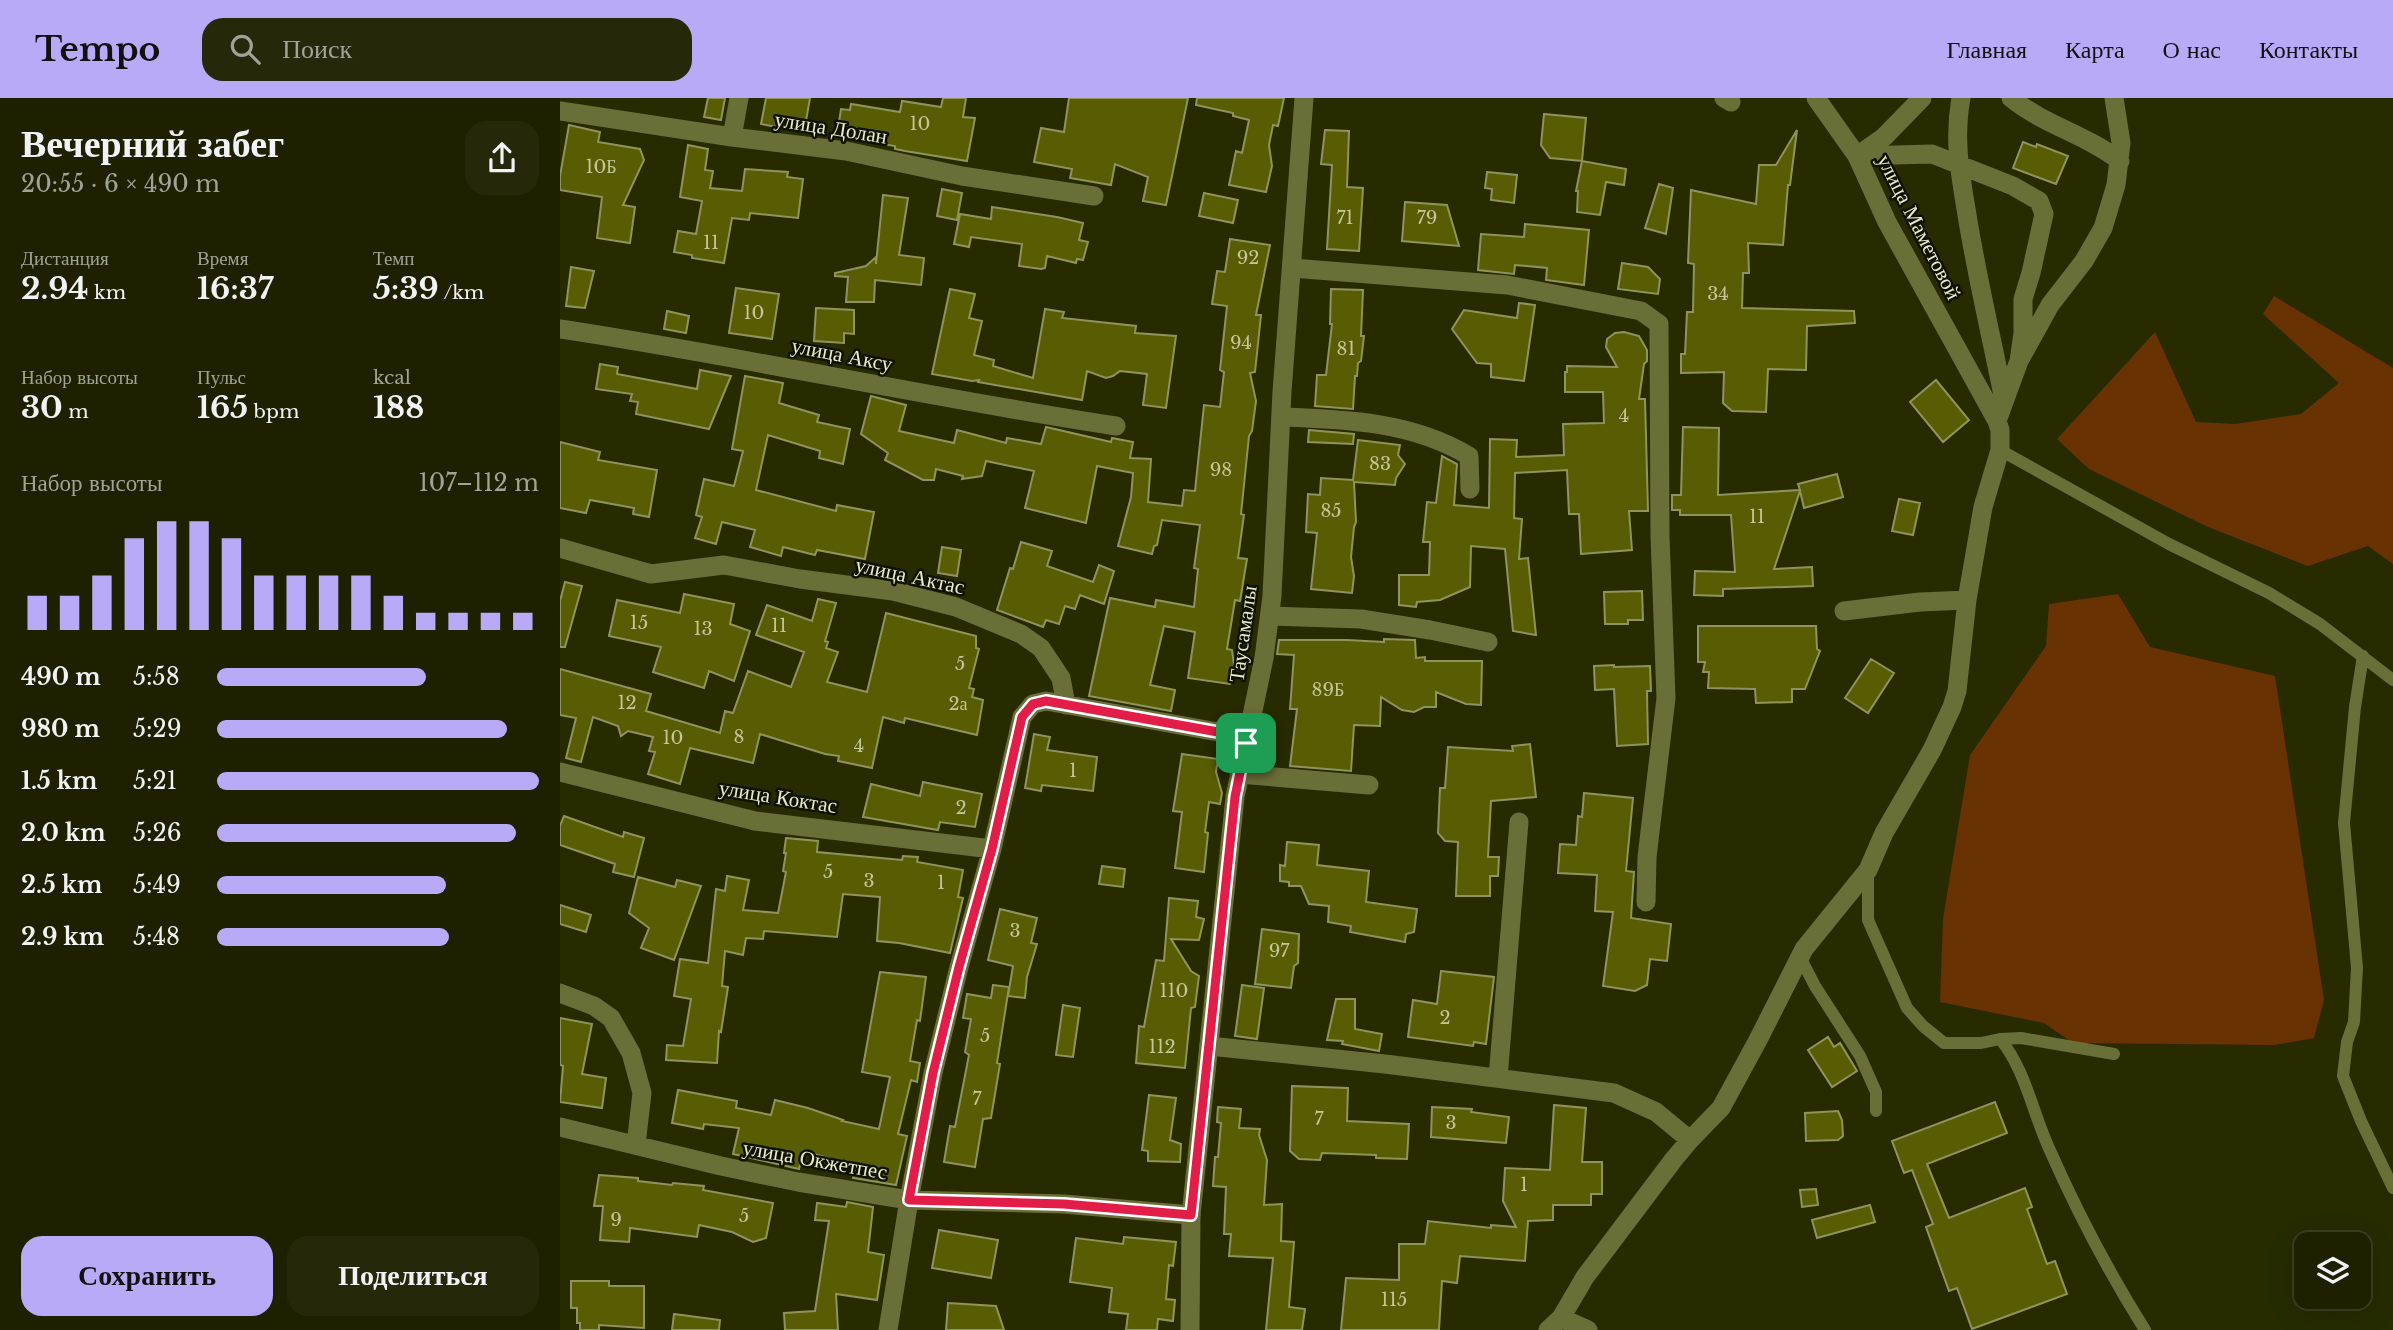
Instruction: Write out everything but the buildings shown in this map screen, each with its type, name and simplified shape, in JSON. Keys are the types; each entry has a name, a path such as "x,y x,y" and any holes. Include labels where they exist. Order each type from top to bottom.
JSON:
{"street":[{"path":"733,137 739,98"},
{"name":"Таусамалы","path":"1190,1330 1191,1215 1235,797 1262,670 1270,616 1304,98"},
{"name":"улица Маметовой","path":"1816,98 1857,156 1887,222 1997,421"},
{"path":"1857,156 1884,137 1922,98"},
{"path":"1961,98 1956,125 1959,166 1984,308 2004,401"},
{"path":"2011,98 2059,127 2104,149 2120,161"},
{"path":"1588,1330 1554,1324 1593,1267 1690,1140 1721,1108 1804,949 1868,870 1884,833 1932,750 1952,707 1960,672 1967,600 1983,507 2000,450 1997,421 2019,361 2050,305 2084,261 2103,228 2122,143 2115,98"},
{"name":"улица Долан","path":"560,111 733,137 846,150 962,176 1094,196"},
{"path":"1857,156 1932,154 2014,186 2039,201 2044,214 2031,273 2022,299 2024,333 2019,361"},
{"path":"1292,268 1507,285 1641,311 1659,324 1660,536 1666,698 1647,857 1646,902"},
{"name":"улица Аксу","path":"560,329 666,345 1006,410 1116,426"},
{"path":"1281,417 1336,418 1388,426 1446,442 1469,456 1470,489"},
{"name":"улица Актас","path":"560,548 651,574 723,565 800,579 893,591 956,607 1021,634 1041,648 1061,678 1066,705"},
{"path":"1844,611 1920,602 1967,600"},
{"path":"1270,616 1361,619 1488,642"},
{"path":"888,1330 933,1073 992,849 1022,717 1033,704 1046,701 1229,734 1246,743"},
{"name":"улица Коктас","path":"560,772 755,821 992,849"},
{"path":"1239,774 1369,785"},
{"path":"1498,1078 1519,822"},
{"path":"560,993 594,1006 611,1018 631,1053 642,1093 636,1145"},
{"path":"1209,1046 1614,1093 1656,1112 1690,1140"},
{"name":"улица Окжетпес","path":"560,1127 798,1182 909,1200 1064,1204 1191,1215"}],"lane":[{"path":"2000,450 2169,544 2269,593 2320,624 2393,680"},
{"path":"2363,656 2355,706 2344,822 2357,968 2354,1022 2347,1042 2343,1076 2393,1188"},
{"path":"1868,870 1868,920 1907,1008 1923,1026 1944,1042 1982,1043 2021,1038 2114,1054"},
{"path":"1800,957 1815,986 1860,1056 1877,1092 1877,1111"},
{"path":"2000,1039 2012,1054 2046,1143 2090,1237 2145,1330"}],"shaded area":[{"path":"2274,296 2393,368 2393,564 2368,546 2308,566 2208,527 2089,469 2057,439 2155,332 2196,422 2235,424 2301,414 2339,383 2263,314"},
{"path":"2118,594 2150,647 2275,676 2324,1000 2314,1038 2275,1045 2073,1043 2044,1023 1940,1002 1943,919 1970,755 2046,646 2049,604"}],"route":[{"path":"1046,701 1229,734 1246,743 1235,797 1191,1215 1064,1204 909,1200 933,1073 992,849 1022,717 1033,704 1046,701"}]}
